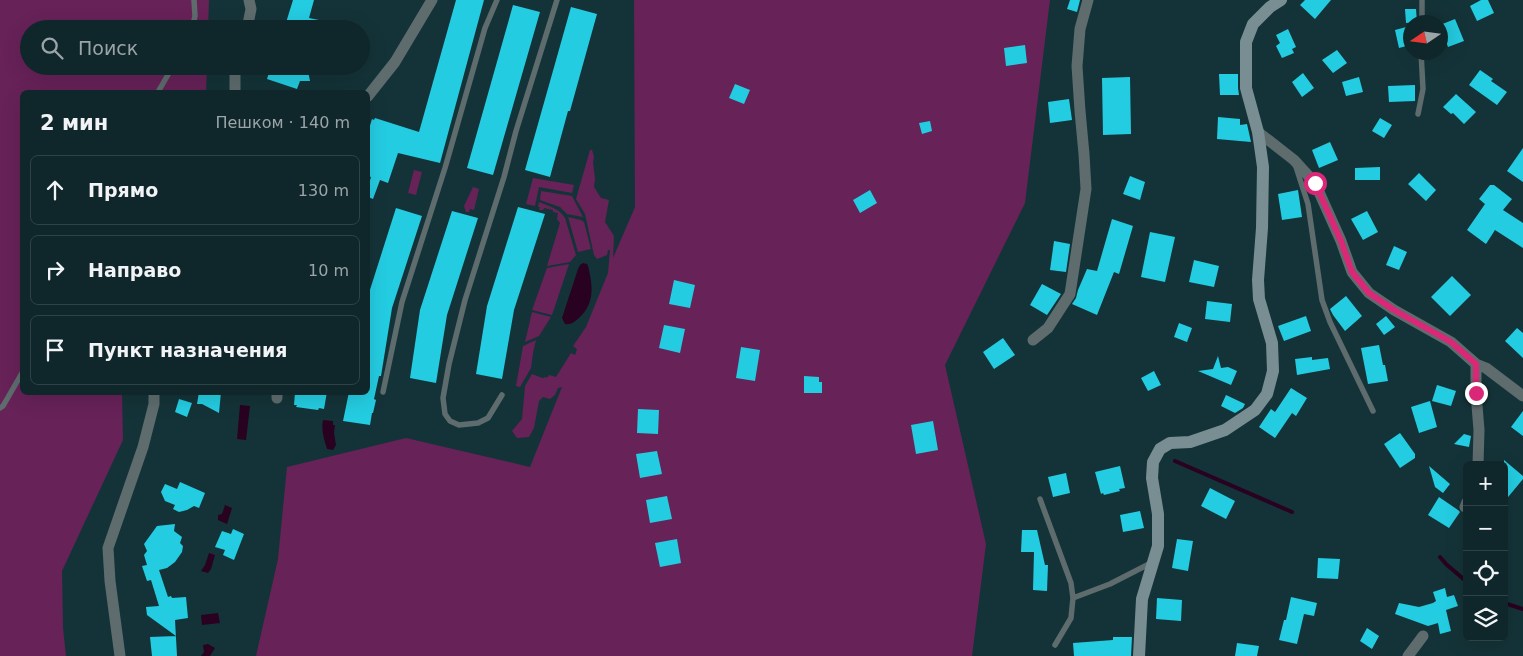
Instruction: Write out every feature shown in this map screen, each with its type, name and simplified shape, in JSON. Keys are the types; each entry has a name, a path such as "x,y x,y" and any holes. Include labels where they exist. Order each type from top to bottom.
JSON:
{"street":[{"path":"248,20 249,0"},
{"path":"370,93 395,62 432,0"},
{"path":"1033,340 1048,328 1070,294 1086,189 1077,66 1080,28 1088,0"},
{"path":"1139,656 1142,599 1158,546 1158,514 1152,478 1153,462 1160,449 1170,443 1190,442 1225,430 1255,410 1267,394 1273,371 1272,342 1259,299 1258,280 1262,228 1263,167 1258,132 1246,88 1246,42 1253,24 1270,7 1281,0"},
{"path":"235,75 235,90"},
{"path":"1258,132 1294,160 1315,183 1341,241 1352,272 1369,293 1394,310 1451,342 1476,364 1486,368 1523,396"},
{"path":"1476,364 1479,430 1478,461"},
{"path":"120,656 110,581 108,548 143,446 154,404 154,395"},
{"path":"1408,656 1423,636"}],"lane":[{"path":"194,0 194,20"},
{"path":"383,392 402,302 445,168 485,28 497,0"},
{"path":"502,395 488,418 478,423 459,425 450,421 445,414 443,398 449,364 465,300 504,177 516,130 556,0"},
{"path":"1422,0 1422,15"},
{"path":"1418,114 1423,89 1422,60"},
{"path":"159,90 168,75"},
{"path":"1294,160 1308,204 1322,300 1330,322 1373,411"},
{"path":"0,408 20,376"},
{"path":"1040,499 1071,583 1073,598 1071,618 1055,645"},
{"path":"1073,598 1110,584 1154,561"}],"shaded area":[{"path":"0,0 209,0 208,20 20,20 20,75 207,75 206,90 20,90 20,395 122,395 123,440 62,571 63,628 66,656 0,656"},
{"path":"634,0 1050,0 1025,203 945,365 986,544 972,656 256,656 278,559 287,467 406,438 530,467 562,387 558,388 555,395 550,399 543,397 539,401 534,428 529,437 517,438 512,431 522,419 525,386 532,374 542,378 549,375 556,377 571,353 575,355 577,349 573,346 586,327 608,273 610,250 608,250 607,255 597,259 594,255 585,214 576,199 590,150 592,150 594,157 594,187 601,198 609,200 605,222 614,236 613,258 635,207"},
{"path":"414,170 422,172 416,195 408,193"},
{"path":"533,178 574,185 572,193 539,187 535,206 526,204"},
{"path":"473,187 479,189 474,210 470,209 469,212 466,212 464,206"},
{"path":"541,191 572,196 583,217 567,214 560,207 540,200"},
{"path":"539,202 557,210 565,218 576,255 570,262 547,266 560,223 557,219 558,213 544,208 539,210"},
{"path":"568,217 584,222 591,249 578,252"},
{"path":"583,263 587,264 590,273 592,287 590,300 579,318 571,324 565,324 562,318 578,269"},
{"path":"569,264 552,315 532,310 547,268"},
{"path":"532,312 551,317 539,336 525,342"},
{"path":"536,340 531,368 520,387 516,386 523,346"},
{"path":"240,405 250,406 246,440 237,439"},
{"path":"323,420 333,421 333,425 335,425 336,445 333,450 327,449 322,424"},
{"path":"225,505 232,508 227,524 218,520 218,515 222,514"},
{"path":"209,553 215,555 208,573 201,571"},
{"path":"218,613 220,623 202,625 201,615"},
{"path":"208,644 215,648 210,656 201,656 204,652 203,645"}],"building":[{"path":"293,0 314,0 309,18 319,20 287,20"},
{"path":"456,0 484,0 440,163 398,153 388,183 380,180 373,199 370,198 370,126 372,119 374,120 375,118 419,132"},
{"path":"1070,0 1080,0 1077,12 1067,9"},
{"path":"1305,0 1331,0 1315,19 1300,5"},
{"path":"1481,0 1488,0 1494,13 1477,21 1470,6"},
{"path":"513,5 540,12 493,175 467,168"},
{"path":"571,7 597,14 550,177 525,170"},
{"path":"1405,9 1416,9 1416,15 1405,15"},
{"path":"1455,19 1464,41 1448,47 1448,22"},
{"path":"1403,28 1403,47 1399,48 1395,30"},
{"path":"1288,29 1296,47 1292,49 1294,53 1282,58 1276,46 1280,43 1276,35"},
{"path":"1025,45 1027,63 1006,66 1004,48"},
{"path":"1337,50 1347,63 1333,73 1322,60"},
{"path":"1480,70 1493,79 1491,81 1507,92 1497,105 1469,85"},
{"path":"1303,73 1314,88 1302,97 1292,82"},
{"path":"1219,74 1238,74 1239,95 1220,95"},
{"path":"268,75 309,75 310,81 300,81 297,89 267,79"},
{"path":"1130,77 1131,134 1103,135 1102,78"},
{"path":"1359,77 1363,92 1346,96 1342,82"},
{"path":"735,84 750,90 744,104 729,98"},
{"path":"1415,85 1415,101 1389,102 1388,86"},
{"path":"1456,94 1476,112 1464,124 1453,113 1451,114 1443,107"},
{"path":"1069,99 1072,120 1050,123 1048,102"},
{"path":"1218,117 1240,119 1240,125 1247,124 1251,142 1217,139"},
{"path":"1380,118 1392,125 1384,138 1372,131"},
{"path":"930,121 932,131 922,134 919,123"},
{"path":"1330,142 1338,160 1319,168 1312,150"},
{"path":"1523,148 1523,182 1507,171"},
{"path":"1380,167 1380,180 1355,180 1355,168"},
{"path":"1419,173 1436,190 1426,201 1408,184"},
{"path":"1130,176 1145,182 1140,200 1123,194"},
{"path":"1490,185 1494,185 1512,199 1503,210 1523,223 1523,248 1495,230 1486,244 1467,230 1485,204 1479,199"},
{"path":"870,190 877,203 860,213 853,200"},
{"path":"1298,190 1302,217 1282,220 1278,194"},
{"path":"518,207 545,214 514,310 502,379 476,374 487,306"},
{"path":"396,208 422,216 392,308 381,376 379,376 370,425 343,421 348,395 370,395 370,290"},
{"path":"452,211 478,218 447,315 436,383 410,378 420,310"},
{"path":"1367,211 1378,232 1363,240 1351,219"},
{"path":"1112,219 1133,226 1119,274 1114,272 1097,315 1072,304 1087,269 1097,271"},
{"path":"1150,232 1175,237 1165,282 1141,277"},
{"path":"1054,241 1070,244 1066,272 1050,270"},
{"path":"1394,246 1407,252 1399,270 1386,265"},
{"path":"1194,260 1219,266 1214,287 1189,282"},
{"path":"1452,276 1471,295 1450,316 1431,297"},
{"path":"674,280 695,285 690,308 669,304"},
{"path":"1042,284 1061,294 1047,315 1030,305"},
{"path":"1346,296 1362,316 1345,331 1330,309"},
{"path":"1207,301 1232,304 1230,322 1205,319"},
{"path":"1306,316 1311,331 1284,341 1278,326"},
{"path":"1386,316 1395,327 1384,335 1376,324"},
{"path":"1179,323 1192,328 1187,342 1174,337"},
{"path":"664,325 685,329 680,353 659,348"},
{"path":"1517,328 1523,333 1523,358 1505,341"},
{"path":"1003,338 1015,355 994,369 983,352"},
{"path":"1379,345 1388,381 1368,384 1361,348"},
{"path":"741,347 760,350 755,381 736,378"},
{"path":"1218,356 1221,368 1228,367 1237,371 1231,385 1198,371 1213,369"},
{"path":"1312,357 1312,360 1328,358 1330,369 1297,375 1295,359"},
{"path":"1154,371 1161,385 1148,391 1141,378"},
{"path":"804,376 819,377 819,382 822,382 822,393 804,393"},
{"path":"1437,385 1456,391 1451,406 1432,401"},
{"path":"1291,388 1307,398 1296,416 1292,413 1275,438 1259,427 1271,409 1275,412"},
{"path":"198,395 221,395 219,413 202,404 197,404"},
{"path":"295,395 326,395 324,409 319,408 318,410 296,407 297,405 294,405"},
{"path":"1226,395 1245,404 1243,408 1235,413 1221,406"},
{"path":"179,399 192,403 187,417 175,412"},
{"path":"1430,401 1437,427 1419,433 1411,407"},
{"path":"638,409 659,410 658,434 637,433"},
{"path":"1523,411 1523,436 1511,427"},
{"path":"933,421 938,450 916,454 911,425"},
{"path":"1400,433 1415,454 1415,458 1400,468 1384,444"},
{"path":"1464,434 1471,436 1469,447 1454,444"},
{"path":"657,451 662,474 640,478 636,454"},
{"path":"1508,463 1523,476 1523,479 1508,497"},
{"path":"1120,466 1125,488 1104,495 1103,493 1101,494 1095,472"},
{"path":"1429,466 1450,484 1443,493 1435,487"},
{"path":"1066,473 1070,493 1053,497 1048,477"},
{"path":"180,482 205,493 199,508 194,506 179,512 173,509 175,505 165,501 161,492 165,484 177,489"},
{"path":"1210,488 1235,501 1226,519 1201,506"},
{"path":"667,496 672,519 650,523 646,500"},
{"path":"1439,497 1460,512 1449,528 1428,515"},
{"path":"1140,511 1144,528 1123,532 1120,515"},
{"path":"175,524 174,531 182,537 180,543 183,546 182,552 175,562 167,568 159,570 168,597 186,597 188,618 175,620 176,636 147,615 146,607 159,606 151,580 147,581 142,566 147,565 144,555 147,551 144,544 157,526"},
{"path":"233,529 244,534 234,560 223,555 225,550 215,547 222,531 231,534"},
{"path":"1022,530 1037,530 1045,565 1048,565 1047,591 1033,590 1034,552 1021,552"},
{"path":"677,539 681,563 660,567 655,543"},
{"path":"1177,539 1193,541 1188,571 1172,568"},
{"path":"1318,558 1340,559 1338,579 1317,578"},
{"path":"1445,588 1447,597 1454,595 1458,606 1446,610 1451,631 1440,634 1438,623 1428,626 1395,614 1399,603 1419,607 1433,603 1436,601 1433,592"},
{"path":"1291,597 1317,603 1314,616 1304,614 1297,644 1279,640"},
{"path":"1157,598 1182,600 1181,621 1156,619"},
{"path":"1367,628 1379,636 1372,649 1360,641"},
{"path":"176,636 177,656 152,656 150,637"},
{"path":"1113,637 1132,637 1131,656 1074,656 1073,643 1113,640"},
{"path":"1237,643 1259,646 1257,656 1235,656"}],"waterway":[{"path":"1175,461 1292,512"},
{"path":"1440,557 1463,579"},
{"path":"1508,604 1523,609"}],"route":[{"path":"1315,183 1341,241 1352,272 1369,293 1394,310 1451,342 1476,364 1476,393"}]}
